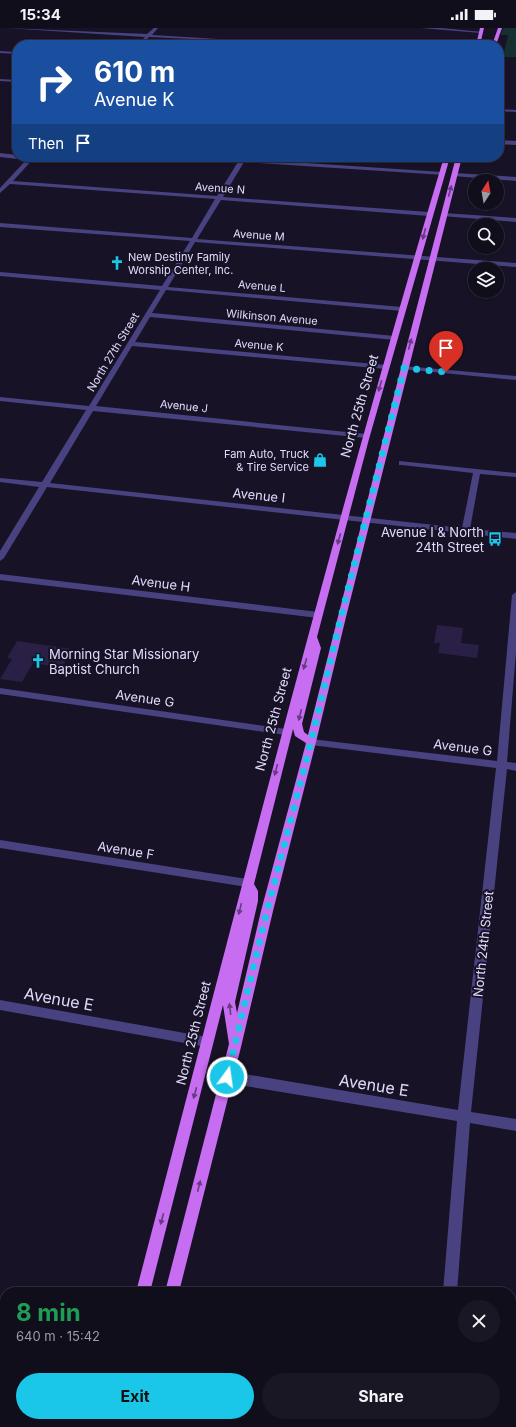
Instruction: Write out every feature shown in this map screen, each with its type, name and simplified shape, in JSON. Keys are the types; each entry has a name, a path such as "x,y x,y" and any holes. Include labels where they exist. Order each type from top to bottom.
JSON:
{"main road":[{"path":"495,40 500,28"},
{"name":"North 25th Street","path":"144,1287 286,732 366,436 429,214 446,162"},
{"path":"451,162 449,170 450,173 455,175"},
{"path":"399,363 433,258 458,162"},
{"path":"173,1287 235,1047 267,911 311,742 366,519 406,323 400,317"},
{"path":"311,742 299,734 297,724 316,648 312,637"},
{"path":"235,1047 229,1002 252,901 252,891 247,883"}],"street":[{"path":"7,28 223,40"},
{"path":"144,40 156,28"},
{"path":"422,28 483,31"},
{"path":"0,52 12,53"},
{"path":"0,80 12,81"},
{"path":"504,110 516,111"},
{"path":"504,142 516,143"},
{"path":"0,155 12,156"},
{"path":"0,191 27,162"},
{"name":"North 27th Street","path":"0,558 241,162"},
{"path":"293,162 442,174"},
{"path":"455,175 516,179"},
{"name":"Avenue N","path":"8,182 429,214"},
{"path":"444,215 516,220"},
{"name":"Avenue M","path":"0,225 516,265"},
{"name":"Avenue L","path":"0,274 402,308"},
{"name":"Wilkinson Avenue","path":"148,315 395,338"},
{"name":"Avenue K","path":"130,344 386,367"},
{"path":"399,363 516,378"},
{"name":"Avenue J","path":"0,399 366,436"},
{"path":"402,463 516,475"},
{"path":"466,530 477,471"},
{"name":"Avenue I","path":"0,480 516,536"},
{"name":"Avenue H","path":"0,577 318,615"},
{"name":"North 24th Street","path":"450,1287 464,1117 502,765 516,595"},
{"name":"Avenue G","path":"0,691 286,732"},
{"name":"Avenue G","path":"311,742 516,767"},
{"name":"Avenue F","path":"0,844 247,883"},
{"name":"Avenue E","path":"0,1006 207,1042"},
{"name":"Avenue E","path":"227,1077 516,1125"}],"green space":[{"path":"503,28 516,28 516,57 504,57 508,35 501,35"}],"building":[{"path":"437,625 463,628 461,643 479,645 477,658 438,653 440,643 434,643"},
{"name":"Morning Star Missionary Baptist Church","path":"17,641 72,649 62,668 33,663 22,682 0,679 12,659 7,658"}],"place":[{"name":"New Destiny Family Worship Center, Inc.","path":"117,263"},
{"name":"Fam Auto, Truck & Tire Service","path":"320,460"},
{"name":"Avenue I & North 24th Street","path":"495,539"},
{"name":"Morning Star Missionary Baptist Church","path":"38,661"}],"route":[{"path":"227,1077 267,911 311,742 404,368 446,372"}]}
